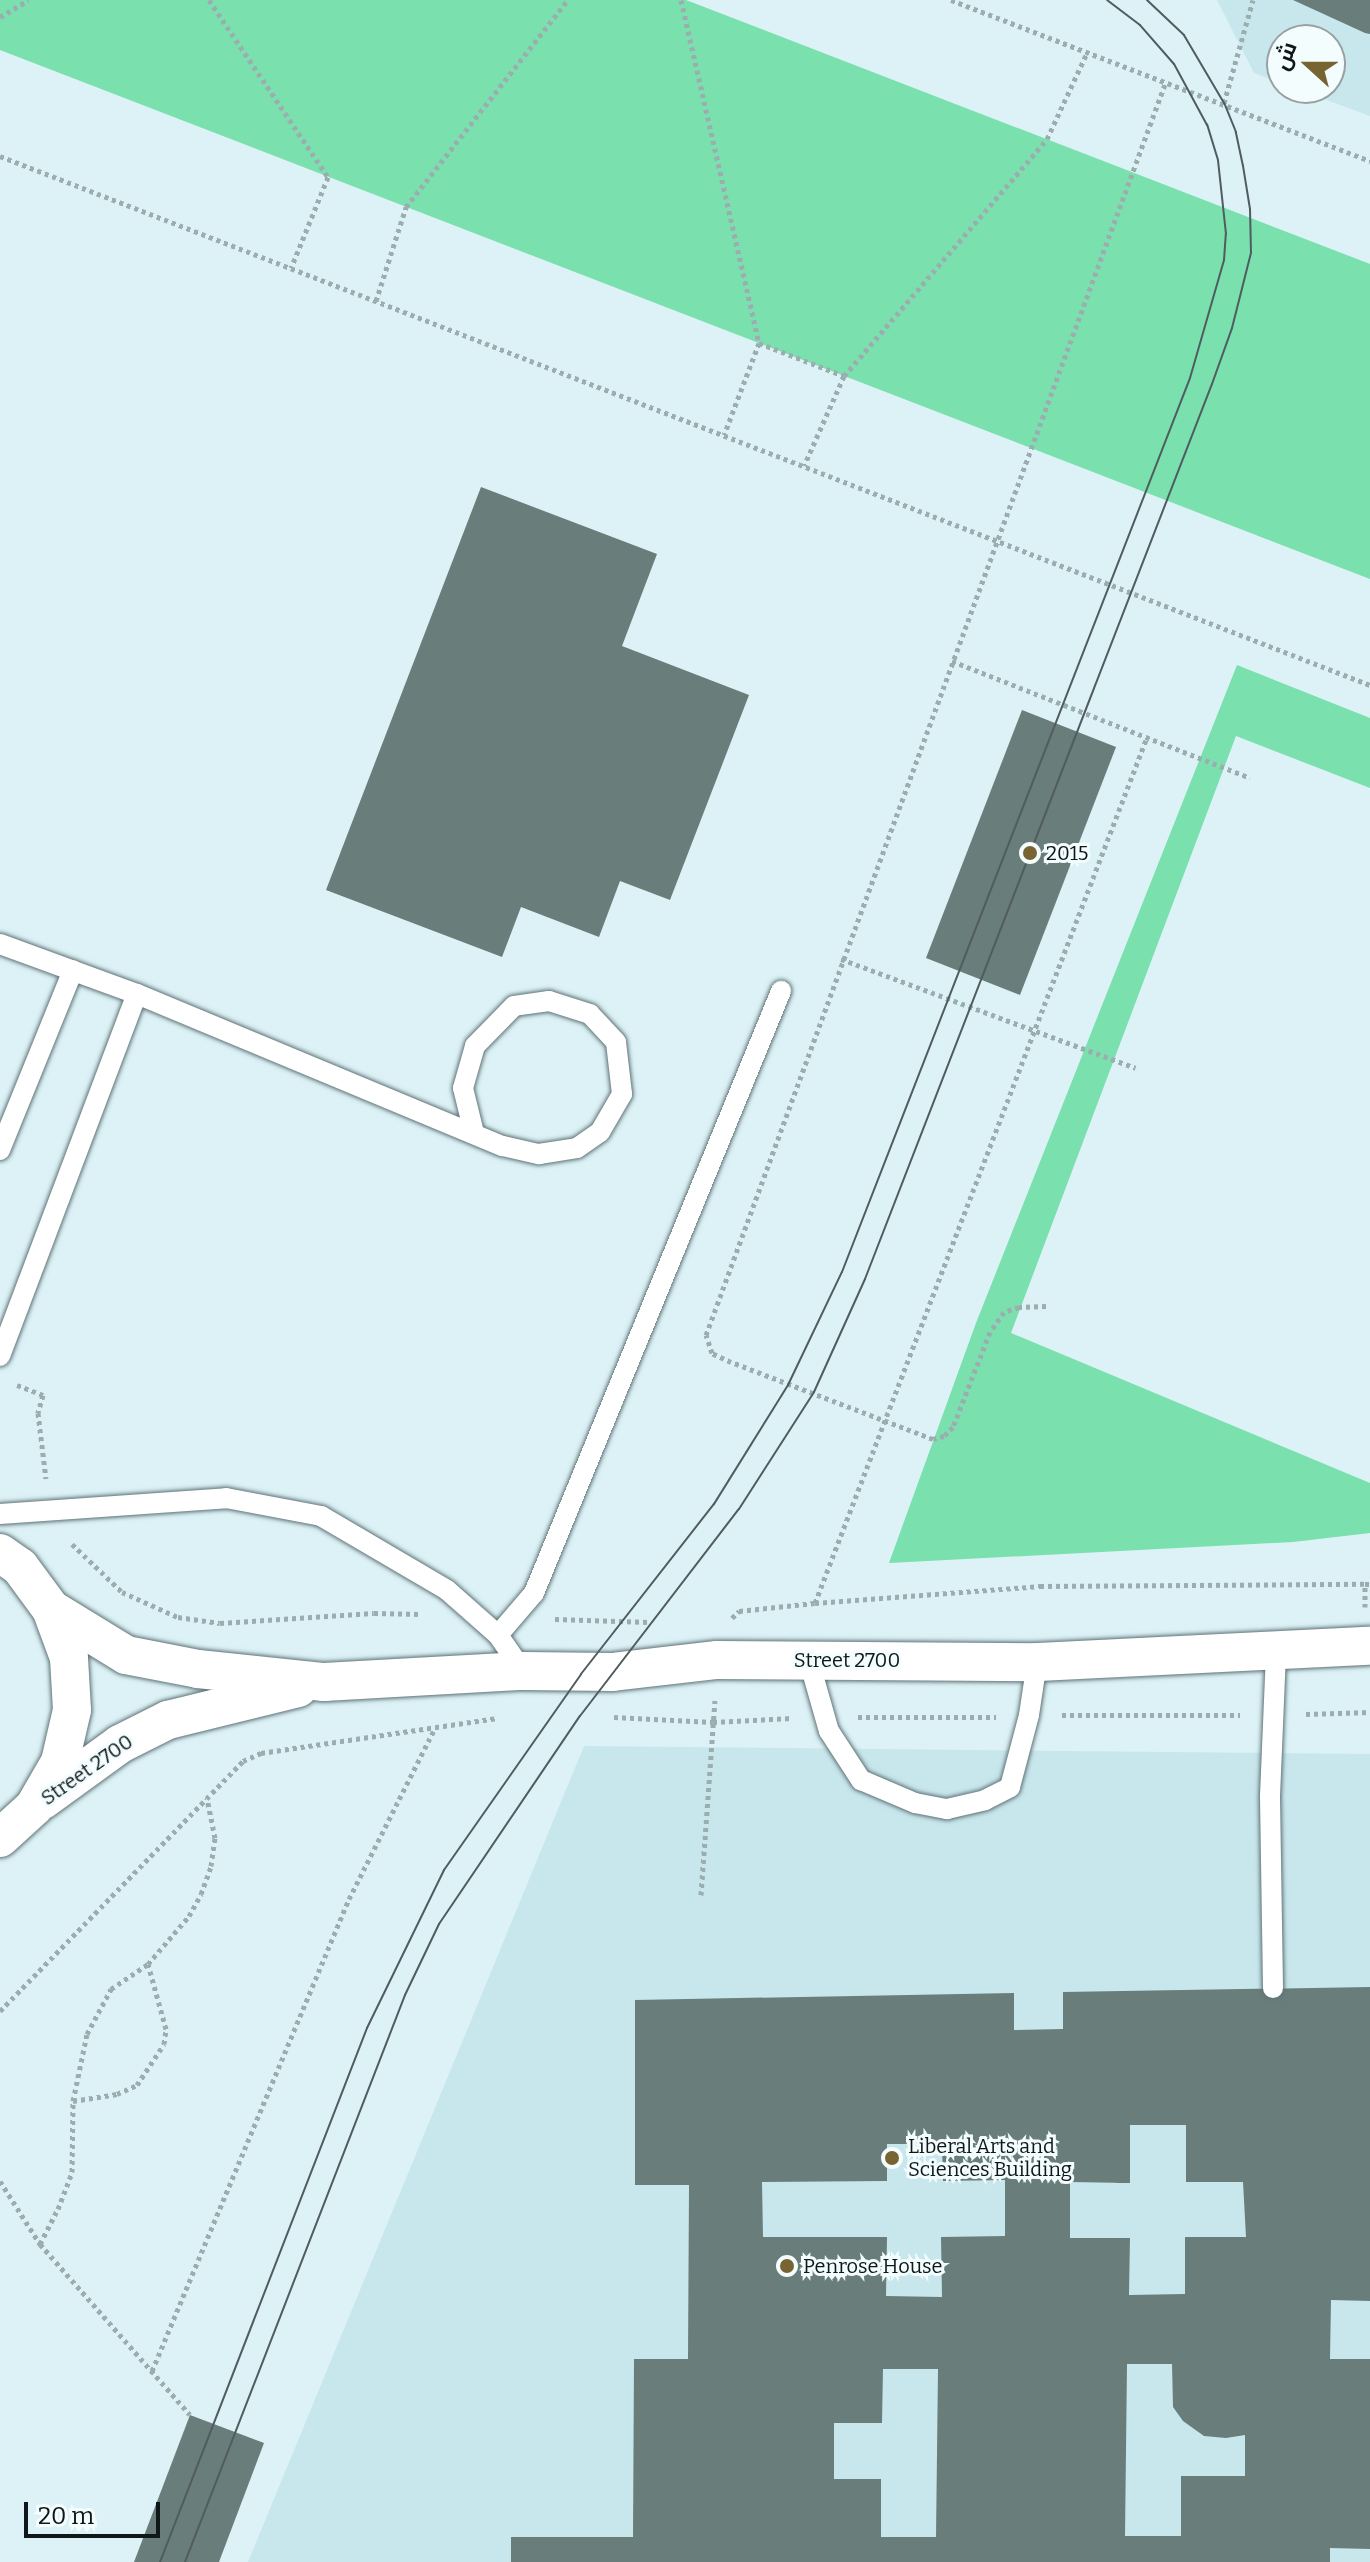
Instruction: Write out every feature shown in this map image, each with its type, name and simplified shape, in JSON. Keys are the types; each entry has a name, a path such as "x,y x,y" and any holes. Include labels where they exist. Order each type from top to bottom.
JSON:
{"street":[{"path":"0,1838 34,1807 60,1762 72,1710 69,1658 51,1609 10,1560"},
{"name":"Street 2700","path":"51,1609 126,1655 198,1669 324,1682 523,1671 581,1674 717,1660 1037,1662 1370,1646"},
{"name":"Street 2700","path":"34,1807 120,1744 168,1720 324,1682"}],"lane":[{"path":"0,944 137,994 503,1146 539,1154 577,1148 600,1132 622,1094 616,1042 590,1014 549,1001 514,1006 475,1046 463,1088 474,1133"},
{"path":"0,1150 73,970"},
{"path":"498,1635 534,1593 547,1564 781,991"},
{"path":"0,1356 5,1324 137,994"},
{"path":"0,1514 226,1498 321,1516 447,1590 498,1635 523,1671"},
{"path":"0,1520 10,1560"},
{"path":"1273,1988 1270,1877 1276,1651"},
{"path":"809,1661 829,1731 861,1780 915,1803 947,1809 985,1800 1010,1787 1029,1715 1037,1662"}],"path":[{"path":"0,17 28,0"},
{"path":"209,0 328,177 291,268"},
{"path":"376,301 406,207 568,0"},
{"path":"681,0 759,343 724,435"},
{"path":"951,0 1370,161"},
{"path":"1224,103 1253,0"},
{"path":"804,466 844,376 1047,139 1087,53"},
{"path":"1046,1306 1019,1307 1004,1312 990,1332 953,1427 944,1436 933,1439 712,1353 706,1335 841,959 1165,84"},
{"path":"0,156 1370,685"},
{"path":"759,343 844,376"},
{"path":"952,661 1250,778"},
{"path":"815,1603 1147,737"},
{"path":"841,959 1135,1068"},
{"path":"14,1384 43,1395 38,1413 42,1466 67,1536 86,1560 122,1592 178,1617 220,1623 374,1613 422,1614 447,1590"},
{"path":"701,1895 717,1660 726,1625 739,1611 1040,1586 1365,1584"},
{"path":"513,1617 651,1623"},
{"path":"610,1717 713,1722 825,1717 1370,1712"},
{"path":"0,2011 243,1761 261,1753 509,1716"},
{"path":"152,2371 349,1899 435,1728"},
{"path":"40,2244 72,2172 73,2101 87,2034 111,1989 148,1964 189,1916 201,1894 211,1866 215,1838 207,1798"},
{"path":"73,2101 117,2094 137,2085 164,2044 166,2029 148,1964"},
{"path":"0,2181 40,2244 190,2415"}],"shaded area":[{"path":"1217,0 1370,0 1370,116 1337,104 1346,104 1346,24 1266,24 1266,78 1254,73"},
{"name":"Liberal Arts and Sciences Building","path":"584,1746 1370,1754 1370,2562 248,2562"}],"green space":[{"path":"0,0 686,0 1370,264 1370,579 0,50"},
{"path":"1237,665 1370,718 1370,788 1236,736 1011,1333 1370,1483 1370,1533 1293,1542 889,1563 976,1323"}],"building":[{"path":"1293,0 1370,0 1370,34"},
{"path":"481,487 657,554 622,646 749,695 670,900 620,881 599,937 521,907 502,957 326,890"},
{"path":"1022,710 1116,747 1020,995 926,958"},
{"name":"Penrose House","path":"1370,1987 1370,2301 1331,2300 1330,2359 1370,2359 1370,2549 1330,2548 1330,2562 511,2562 511,2537 633,2537 634,2359 688,2359 689,2185 635,2185 635,2000 1014,1993 1014,2030 1063,2029 1063,1992","holes":["1130,2125 1186,2125 1186,2182 1243,2182 1246,2237 1185,2237 1185,2294 1129,2295 1130,2238 1070,2238 1070,2182 1130,2183","887,2144 942,2144 943,2181 1005,2180 1005,2236 941,2237 942,2297 886,2296 887,2237 763,2237 762,2182 887,2181","1127,2364 1172,2364 1173,2407 1183,2421 1204,2436 1226,2438 1245,2435 1245,2476 1181,2476 1181,2536 1125,2536","883,2369 938,2369 936,2537 881,2537 881,2479 834,2479 834,2423 882,2423"]},
{"path":"190,2415 264,2443 219,2562 134,2562"}],"tram line":[{"path":"160,2562 367,2028 444,1870 581,1674 714,1504 788,1385 842,1272 1190,378 1224,260 1226,234 1218,160 1207,125 1174,64 1140,25 1107,0"},
{"path":"185,2562 405,1995 439,1924 580,1716 739,1509 814,1392 865,1279 1212,384 1232,328 1251,253 1250,209 1243,166 1236,132 1224,103 1184,35 1147,0"}],"place":[{"name":"2015","path":"1030,853"},
{"name":"Liberal Arts and Sciences Building","path":"892,2158"},
{"name":"Penrose House","path":"787,2266"}]}
